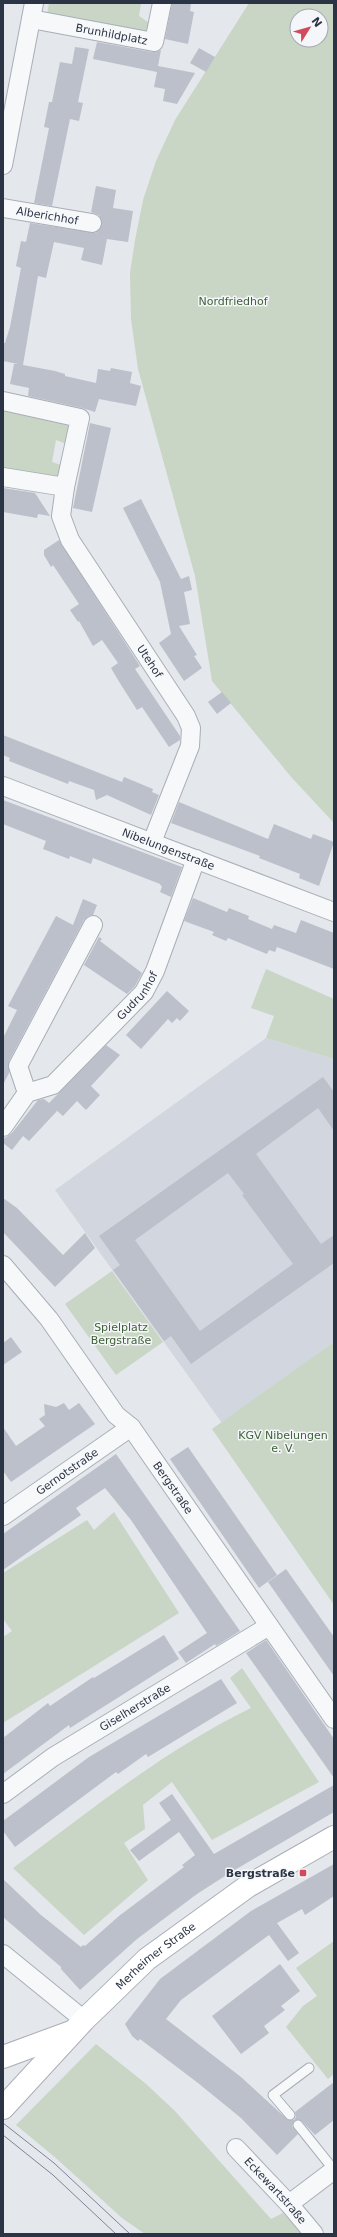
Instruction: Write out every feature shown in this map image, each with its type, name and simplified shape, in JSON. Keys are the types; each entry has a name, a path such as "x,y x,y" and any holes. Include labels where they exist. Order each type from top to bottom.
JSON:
{"main road":[{"name":"Merheimer Straße","path":"3,2108 79,2025 147,1959 182,1932 248,1886 334,1837"},
{"path":"3,2057 79,2025"}],"street":[{"name":"Brunhildplatz","path":"32,11 154,42 162,3"},
{"path":"3,165 32,11"},
{"name":"Alberichhof","path":"3,208 92,223"},
{"name":"Utehof","path":"3,401 80,418 65,487 62,516 70,540 186,716 191,728 190,746 152,842"},
{"path":"3,477 65,487"},
{"name":"Nibelungenstraße","path":"3,786 196,858 334,912"},
{"name":"Gudrunhof","path":"27,1093 54,1085 144,992 155,971 196,858"},
{"path":"3,1127 27,1093 18,1066 93,925"},
{"name":"Bergstraße","path":"3,1265 49,1319 116,1415 132,1427 334,1718"},
{"name":"Gernotstraße","path":"3,1516 132,1427"},
{"name":"Giselherstraße","path":"3,1794 53,1757 269,1626"},
{"path":"3,1954 79,2025"},
{"name":"Eckewartstraße","path":"236,2148 289,2204 314,2234"},
{"path":"289,2204 334,2170"}],"lane":[{"path":"290,2115 273,2095 309,2068"},
{"path":"298,2125 334,2170"}],"shaded area":[{"path":"266,1038 334,1059 334,1342 222,1423 55,1190"}],"green space":[{"path":"49,3 141,3 139,16 151,24 144,32 47,15"},
{"name":"Nordfriedhof","path":"249,3 334,3 334,823 292,778 212,681 195,576 138,369 131,319 130,273 135,240 143,200 156,161 175,120"},
{"path":"3,408 70,426 69,445 56,440 52,462 61,465 59,478 3,471"},
{"path":"266,969 334,999 334,1059 266,1038 274,1016 251,1008"},
{"name":"Spielplatz Bergstraße","path":"112,1271 163,1342 116,1375 65,1304"},
{"name":"KGV Nibelungen e. V.","path":"334,1342 334,1605 212,1429"},
{"path":"114,1512 179,1613 3,1723 3,1637 12,1631 3,1619 3,1573 87,1520 94,1530"},
{"path":"242,1668 319,1782 212,1840 172,1782 143,1805 145,1829 124,1843 148,1880 84,1935 13,1868 128,1782 188,1743 251,1708 230,1678"},
{"path":"334,1941 334,2074 328,2079 286,2027 303,2006 317,1996 296,1968"},
{"path":"96,2044 145,2083 175,2111 271,2219 283,2213 302,2234 145,2234 122,2218 57,2159 16,2125"}],"building":[{"path":"172,3 191,3 190,11 194,12 188,44 165,39"},
{"path":"97,42 152,52 161,50 158,66 195,73 177,104 163,101 165,89 154,87 157,72 93,59"},
{"path":"75,47 89,49 78,102 83,103 79,121 70,119 52,206 34,203 49,128 44,127 49,102 52,102 60,62 72,64"},
{"path":"199,48 215,57 206,72 190,63"},
{"path":"96,186 116,190 113,208 133,211 128,242 107,239 102,265 81,260 84,248 54,242 46,278 38,276 23,365 55,371 65,374 65,376 96,383 98,369 110,371 111,368 132,372 130,383 141,386 136,406 99,399 95,412 28,396 29,388 10,384 14,364 18,364 3,361 3,343 5,343 10,327 21,268 16,266 21,241 26,242 30,223 96,233 102,224 99,215 91,212"},
{"path":"90,423 111,428 92,512 73,508"},
{"path":"3,488 35,493 50,516 38,514 37,518 3,512"},
{"path":"141,499 181,579 189,576 192,590 184,592 190,624 179,626 197,655 194,656 202,668 184,681 159,643 171,634 160,582 123,508"},
{"path":"59,540 140,666 135,669 180,736 180,740 169,747 142,707 137,710 118,680 111,668 118,663 102,640 93,646 79,621 78,622 70,610 79,604 53,565 51,567 44,555 44,550"},
{"path":"222,692 231,703 217,714 208,702"},
{"path":"3,735 122,782 124,777 153,789 152,792 159,795 151,815 107,795 96,800 94,790 69,781 68,784 9,761 10,758 3,755"},
{"path":"3,800 182,867 171,897 160,892 162,887 160,884 93,858 91,864 70,856 69,859 43,849 46,841 3,824"},
{"path":"179,802 268,839 274,824 311,839 313,834 334,842 319,886 299,878 300,874 259,858 260,856 171,823"},
{"path":"193,898 227,912 229,908 249,916 248,919 272,929 274,925 296,933 301,920 334,933 334,969 277,947 275,952 269,950 267,954 228,938 226,941 212,935 214,932 184,921"},
{"path":"83,899 97,905 93,915 88,916 84,920 9,1061 9,1073 3,1085 3,1038 17,1010 8,1006 56,916 73,925"},
{"path":"99,937 102,939 100,941 142,973 135,986 127,994 84,965"},
{"path":"167,991 189,1011 180,1021 177,1018 172,1023 168,1019 141,1049 126,1035"},
{"path":"106,1045 120,1055 91,1086 100,1095 86,1110 77,1101 63,1116 55,1109 57,1111 29,1141 23,1136 12,1150 3,1143 3,1139 12,1133 38,1100 44,1099 49,1103"},
{"path":"323,1077 334,1092 334,1131 318,1108 256,1154 321,1244 334,1235 334,1263 191,1364 171,1336 164,1341 113,1270 120,1265 99,1236","holes":["228,1173 244,1194 242,1195 293,1264 200,1331 135,1240"]},
{"path":"3,1198 17,1208 63,1255 85,1233 95,1248 55,1287 3,1232"},
{"path":"11,1337 22,1352 3,1365 3,1343"},
{"path":"64,1403 69,1410 79,1403 95,1424 11,1482 3,1471 3,1427 16,1446 45,1426 39,1419 45,1415 44,1404 56,1407"},
{"path":"188,1447 277,1575 259,1588 170,1459"},
{"path":"116,1454 240,1631 216,1646 215,1644 186,1663 178,1652 207,1633 131,1520 105,1488 76,1508 81,1515 3,1570 3,1534"},
{"path":"286,1569 334,1637 334,1676 268,1582"},
{"path":"164,1635 179,1659 70,1728 69,1725 3,1774 3,1738 48,1703 50,1706 93,1677 94,1678"},
{"path":"266,1640 334,1739 334,1778 246,1653"},
{"path":"221,1679 237,1703 148,1757 146,1754 118,1774 116,1772 15,1847 3,1831 3,1821 89,1757"},
{"path":"334,1785 334,1812 228,1874 197,1894 137,1939 80,1990 61,1969 61,1967 3,1917 3,1879 41,1915 81,1947 83,1945 85,1946 119,1916 184,1867 182,1865 195,1855 179,1832 139,1861 130,1850 171,1820 159,1803 172,1794 214,1854"},
{"path":"334,1864 334,1896 305,1915 302,1909 277,1923 299,1953 288,1961 269,1935 181,2000 166,2019 241,2077 288,2120 294,2120 296,2117 295,2112 334,2082 334,2120 315,2135 302,2121 295,2120 292,2126 298,2134 277,2155 241,2118 140,2039 138,2041 132,2036 125,2024 160,1979 251,1911"},
{"path":"280,1964 300,1991 281,2006 285,2010 264,2026 269,2033 241,2054 212,2016"}],"tram line":[{"path":"3,2123 54,2163 130,2234"},
{"path":"3,2135 53,2175 116,2234"}],"place":[{"name":"Bergstraße","path":"303,1873"}]}
